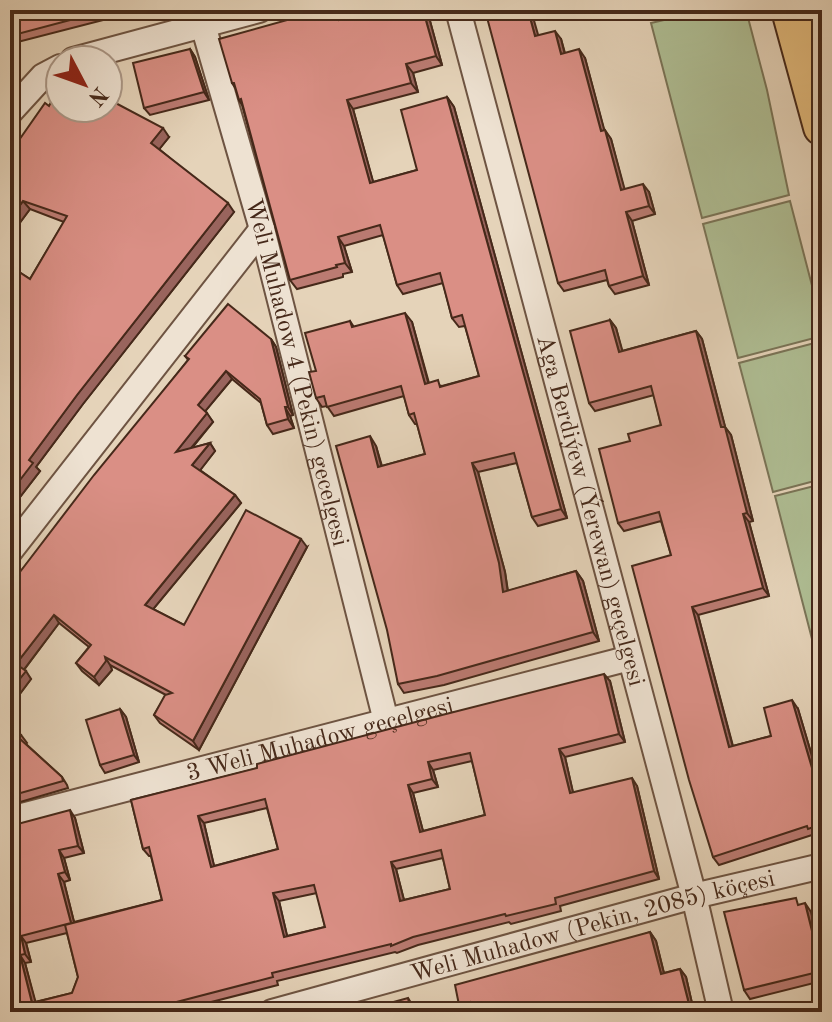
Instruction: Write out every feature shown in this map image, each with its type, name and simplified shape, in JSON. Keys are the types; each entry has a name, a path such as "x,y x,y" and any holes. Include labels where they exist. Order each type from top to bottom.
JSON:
{"main road":[{"path":"790,10 822,127"}],"street":[{"path":"124,46 259,10"},
{"name":"Aga Berdiýew (Ýerewan) geçelgesi","path":"458,10 694,896 721,1012"},
{"name":"Weli Muhadow 4 (Pekin) gecelgesi","path":"203,25 262,229 386,721"},
{"path":"12,106 44,75"},
{"path":"10,551 262,229"},
{"name":"3 Weli Muhadow geçelgesi","path":"10,819 630,658"},
{"name":"Weli Muhadow (Pekin, 2085) köçesi","path":"272,1012 694,896 822,866"}],"green space":[{"path":"707,10 746,10 789,195 702,218 651,23"},
{"path":"790,201 822,324 822,336 738,358 703,224"},
{"path":"822,341 822,479 773,492 739,363"},
{"path":"822,484 822,636 812,639 775,496"}],"building":[{"path":"10,10 108,10 10,36"},
{"path":"323,10 336,10 339,20 376,10 423,10 436,56 406,64 411,83 347,100 370,183 417,170 401,110 447,97 561,509 532,517 514,453 472,463 499,563 503,592 576,571 593,632 398,684 387,630 336,446 370,436 378,467 425,454 414,413 409,415 401,386 327,407 324,396 316,398 309,372 316,371 305,333 350,321 352,327 405,313 425,384 438,380 440,387 479,376 462,315 452,318 440,273 397,285 380,225 338,237 345,263 290,280 241,99 232,83 219,39"},
{"path":"485,10 528,10 535,36 555,31 561,54 579,49 621,190 643,184 649,206 626,212 643,276 609,286 605,270 558,283"},
{"path":"190,49 204,92 144,108 133,63"},
{"path":"44,104 44,124 124,124 124,107 163,128 151,143 228,203 77,395 29,460 33,463 10,493 10,266 30,279 67,216 23,201 10,219 10,153"},
{"path":"228,304 271,339 288,407 285,407 288,419 267,425 260,399 226,371 198,405 207,413 176,452 210,443 192,465 235,495 145,605 184,625 246,510 301,539 193,741 154,715 165,695 172,693 105,657 106,661 94,677 76,663 91,645 54,615 16,664 26,671 10,691 10,585 94,475 189,359 185,356"},
{"path":"610,320 619,352 696,331 721,427 725,427 747,513 743,514 763,588 692,607 729,747 771,736 764,708 792,700 822,802 822,824 808,829 807,826 713,857 689,780 632,566 671,555 659,512 618,523 599,449 630,441 628,434 661,425 651,386 589,403 570,331"},
{"path":"604,674 619,734 559,749 570,793 632,778 654,871 555,898 556,904 272,973 273,977 138,1012 10,1012 10,826 70,810 78,846 59,850 65,872 58,874 71,923 21,936 25,954 20,955 32,1003 72,993 78,977 65,925 162,900 149,847 143,849 131,800","holes":["470,753 485,815 420,832 408,785 432,779 428,762","265,799 278,849 211,867 198,816","441,850 450,889 400,901 391,862","314,885 325,927 284,937 273,893"]},
{"path":"120,709 134,755 100,765 86,720"},
{"path":"10,725 21,735 19,738 63,781 10,796"},
{"path":"796,898 798,905 805,903 822,971 744,990 724,912"},
{"path":"650,932 661,974 680,969 691,1012 523,1012 521,1004 489,1012 472,1012 470,1002 459,1005 455,985"},
{"path":"408,998 411,1012 357,1012"}]}
